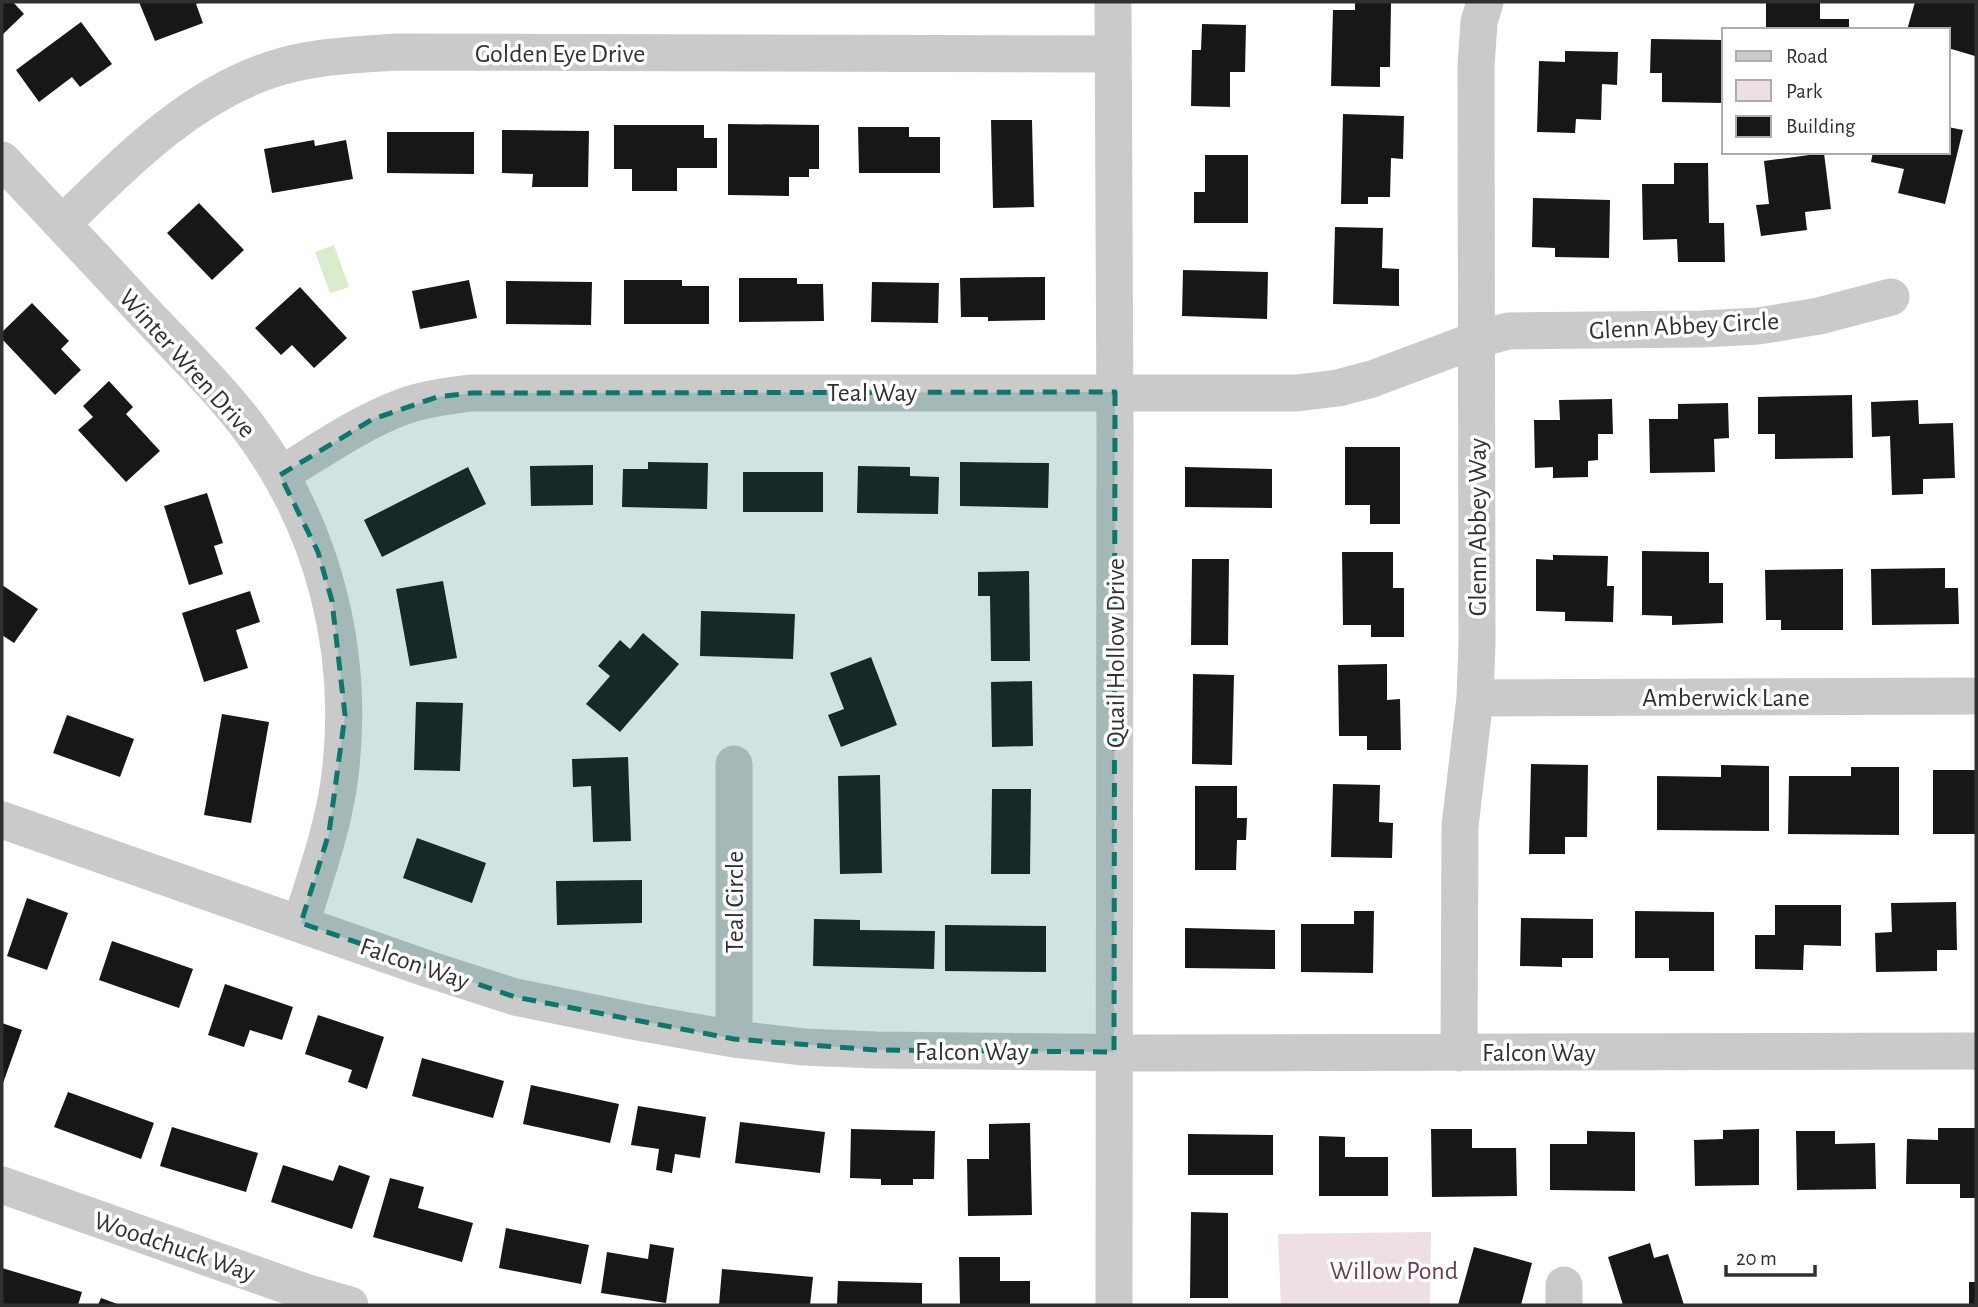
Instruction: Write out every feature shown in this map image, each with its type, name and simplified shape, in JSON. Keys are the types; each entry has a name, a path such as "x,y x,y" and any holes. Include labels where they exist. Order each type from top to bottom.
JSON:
{"street":[{"name":"Quail Hollow Drive","path":"1113,2 1115,1305"},
{"name":"Glenn Abbey Way","path":"1459,1052 1460,826 1475,698 1477,643 1476,66 1479,22 1485,2"},
{"name":"Golden Eye Drive","path":"62,224 161,131 213,96 271,70 333,56 397,52 1113,54"},
{"name":"Winter Wren Drive","path":"2,160 217,389 251,430 299,509 318,552 332,601 342,656 344,703 338,787 329,833 301,923"},
{"name":"Glenn Abbey Circle","path":"1476,340 1508,331 1758,326 1819,316 1891,298"},
{"name":"Teal Way","path":"280,475 373,419 438,397 471,393 1297,393 1338,388 1372,379 1476,340"},
{"name":"Amberwick Lane","path":"1475,698 1976,696"},
{"name":"Teal Circle","path":"734,764 734,1039"},
{"name":"Falcon Way","path":"2,820 515,997 734,1039 876,1050 1976,1051"},
{"name":"Woodchuck Way","path":"2,1185 350,1305"}],"highlighted area":[{"path":"1115,392 1114,1052 876,1050 734,1039 515,997 301,923 329,833 345,715 332,601 318,552 280,475 373,419 437,397 471,393"}],"green space":[{"name":"Willow Pond","path":"1431,1232 1430,1305 1281,1305 1278,1234"}],"shaded area":[{"path":"334,245 349,287 330,293 315,252"}],"building":[{"path":"2,2 13,2 24,14 2,35"},
{"path":"139,2 201,2 196,4 203,23 155,41"},
{"path":"1355,2 1391,2 1390,67 1380,67 1380,87 1331,86 1333,10 1355,10"},
{"path":"1766,2 1820,2 1820,19 1849,19 1849,28 1766,28"},
{"path":"1915,2 1976,2 1975,56 1950,49 1950,28 1908,28"},
{"path":"81,22 112,64 80,87 72,77 39,102 16,70"},
{"path":"1202,24 1246,25 1245,72 1230,72 1230,107 1191,106 1192,50 1201,50"},
{"path":"1651,39 1722,40 1722,103 1662,102 1662,73 1650,73"},
{"path":"1565,51 1618,52 1617,85 1602,84 1601,120 1576,119 1575,133 1537,132 1539,61 1565,62"},
{"path":"1343,114 1404,116 1403,159 1391,158 1390,197 1368,197 1368,204 1341,204"},
{"path":"991,120 1032,120 1034,207 993,208"},
{"path":"728,124 819,125 819,169 809,169 809,177 789,177 789,196 728,195"},
{"path":"614,125 704,125 704,138 717,138 717,168 677,168 677,191 632,191 632,169 614,169"},
{"path":"858,127 909,127 909,137 940,137 940,173 859,173"},
{"path":"1950,127 1963,130 1945,204 1898,193 1904,169 1871,162 1873,154 1950,154"},
{"path":"502,130 589,131 588,187 532,187 533,174 502,173"},
{"path":"387,132 474,132 474,174 387,173"},
{"path":"314,140 315,146 346,140 353,179 272,193 264,149"},
{"path":"1824,154 1831,209 1805,212 1807,230 1761,236 1756,205 1769,204 1764,161"},
{"path":"1205,155 1248,155 1248,223 1194,223 1194,192 1205,192"},
{"path":"1674,163 1708,163 1709,223 1724,223 1725,262 1678,262 1677,239 1643,240 1642,184 1674,184"},
{"path":"1533,198 1610,200 1609,258 1555,257 1555,248 1532,247"},
{"path":"199,203 244,250 212,280 167,233"},
{"path":"1335,227 1383,228 1382,268 1399,269 1399,306 1333,304"},
{"path":"1183,270 1268,272 1267,319 1182,316"},
{"path":"1045,277 1045,320 988,321 988,317 961,317 960,278"},
{"path":"739,278 797,278 797,284 823,284 824,321 739,322"},
{"path":"469,280 477,318 420,329 412,291"},
{"path":"624,280 682,280 682,286 709,286 709,324 624,324"},
{"path":"506,281 592,282 591,325 506,324"},
{"path":"872,282 939,283 938,323 871,322"},
{"path":"300,287 347,338 314,368 292,345 281,355 255,328"},
{"path":"32,303 69,341 61,349 81,370 55,395 2,339 2,332"},
{"path":"109,381 133,407 126,414 160,451 126,482 78,430 93,417 83,406"},
{"path":"1852,395 1853,458 1775,459 1775,434 1758,434 1758,397"},
{"path":"1612,399 1613,434 1598,434 1598,460 1588,461 1588,477 1553,478 1553,467 1535,468 1534,420 1560,420 1559,400"},
{"path":"1918,400 1919,424 1953,423 1955,478 1923,479 1923,494 1892,495 1890,436 1872,437 1871,402"},
{"path":"1728,403 1729,438 1714,439 1715,472 1650,473 1649,419 1678,419 1678,404"},
{"path":"1345,447 1400,447 1400,524 1370,524 1370,505 1345,505"},
{"path":"648,462 708,463 707,509 622,507 623,469 648,469"},
{"path":"960,462 1049,463 1048,508 960,506"},
{"path":"593,465 593,505 531,506 530,466"},
{"path":"858,466 910,467 910,476 939,477 938,514 857,513"},
{"path":"468,467 486,504 382,557 364,520"},
{"path":"1185,467 1272,469 1272,508 1185,507"},
{"path":"743,472 823,472 823,512 743,512"},
{"path":"207,493 223,543 214,546 223,574 189,585 164,506"},
{"path":"1642,551 1709,552 1709,583 1723,583 1723,623 1672,625 1672,616 1642,615"},
{"path":"1342,552 1393,552 1393,588 1404,588 1404,637 1371,637 1371,625 1343,625"},
{"path":"1553,555 1608,556 1607,586 1614,586 1613,622 1565,621 1565,612 1536,611 1536,559 1553,560"},
{"path":"1192,559 1229,559 1228,645 1191,645"},
{"path":"1945,568 1945,588 1958,588 1959,624 1872,625 1871,569"},
{"path":"1843,569 1843,630 1781,630 1781,620 1766,620 1765,570"},
{"path":"1029,571 1030,661 991,661 990,596 978,596 978,572"},
{"path":"443,581 457,658 410,666 396,589"},
{"path":"2,585 38,609 14,643 2,635"},
{"path":"250,591 260,622 236,630 248,668 204,682 182,613"},
{"path":"701,611 795,614 793,659 700,656"},
{"path":"643,633 679,664 620,732 586,704 610,676 598,666 620,640 630,649"},
{"path":"871,657 897,725 841,747 828,715 844,709 830,673"},
{"path":"1387,664 1387,700 1400,699 1401,750 1367,750 1367,736 1339,736 1338,665"},
{"path":"1193,674 1234,675 1232,765 1192,764"},
{"path":"1032,681 1033,746 992,747 991,682"},
{"path":"416,702 463,703 460,771 414,770"},
{"path":"222,714 269,722 251,823 204,815"},
{"path":"67,715 134,739 120,777 53,753"},
{"path":"628,757 631,841 593,842 591,786 573,787 572,759"},
{"path":"1531,764 1588,765 1587,837 1565,837 1565,854 1529,854"},
{"path":"1721,765 1769,766 1769,831 1657,830 1657,776 1721,777"},
{"path":"1851,767 1899,767 1899,835 1788,834 1789,776 1851,776"},
{"path":"1933,770 1976,770 1976,834 1933,834"},
{"path":"880,775 882,873 840,874 838,776"},
{"path":"1333,784 1380,785 1379,822 1393,823 1392,858 1331,857"},
{"path":"1195,786 1237,786 1237,818 1247,818 1246,840 1237,840 1236,870 1195,870"},
{"path":"992,789 1031,789 1030,874 991,874"},
{"path":"417,838 486,863 472,903 403,878"},
{"path":"642,880 642,923 557,925 556,881"},
{"path":"27,898 68,913 47,970 7,956"},
{"path":"1956,902 1957,950 1937,950 1937,971 1876,972 1875,933 1892,932 1891,903"},
{"path":"1775,905 1841,905 1841,946 1804,945 1803,970 1755,969 1755,935 1775,935"},
{"path":"1354,911 1374,911 1373,973 1301,972 1301,924 1354,924"},
{"path":"1635,911 1714,912 1714,971 1669,971 1669,958 1635,958"},
{"path":"1521,918 1593,919 1593,958 1562,958 1562,967 1520,966"},
{"path":"814,919 860,920 860,930 935,931 934,969 813,966"},
{"path":"945,925 1046,926 1046,972 945,971"},
{"path":"1185,928 1275,930 1275,969 1185,968"},
{"path":"112,941 193,969 179,1008 99,980"},
{"path":"225,984 293,1007 282,1040 250,1030 244,1047 208,1035"},
{"path":"318,1015 384,1037 367,1089 348,1082 352,1070 305,1054"},
{"path":"2,1023 22,1030 2,1086"},
{"path":"422,1058 504,1081 493,1118 412,1096"},
{"path":"531,1085 619,1104 610,1143 523,1124"},
{"path":"68,1092 154,1123 141,1159 54,1127"},
{"path":"638,1106 706,1117 700,1158 675,1154 672,1173 656,1170 659,1149 631,1145"},
{"path":"740,1122 825,1132 820,1173 735,1163"},
{"path":"1030,1123 1032,1215 968,1216 967,1159 989,1159 989,1124"},
{"path":"172,1127 258,1153 246,1192 160,1166"},
{"path":"1938,1128 1976,1128 1976,1198 1960,1198 1960,1184 1906,1184 1907,1139 1938,1140"},
{"path":"851,1129 935,1131 934,1179 913,1179 913,1185 881,1185 881,1179 850,1178"},
{"path":"1431,1129 1472,1129 1472,1148 1516,1148 1517,1196 1432,1197"},
{"path":"1759,1129 1759,1185 1695,1186 1694,1140 1723,1139 1723,1130"},
{"path":"1587,1131 1635,1132 1635,1191 1550,1190 1550,1144 1587,1144"},
{"path":"1796,1131 1835,1131 1835,1144 1875,1143 1876,1189 1797,1190"},
{"path":"1188,1134 1273,1135 1273,1175 1188,1175"},
{"path":"1319,1136 1345,1137 1345,1157 1388,1157 1388,1196 1319,1196"},
{"path":"283,1165 333,1181 339,1165 370,1176 352,1229 271,1202"},
{"path":"390,1178 424,1187 418,1208 473,1223 462,1262 373,1237"},
{"path":"1191,1212 1228,1213 1228,1298 1190,1298"},
{"path":"506,1228 589,1245 581,1284 499,1268"},
{"path":"1650,1243 1654,1258 1668,1254 1684,1305 1623,1305 1608,1257"},
{"path":"650,1244 674,1248 666,1303 601,1293 607,1252 648,1259"},
{"path":"1474,1247 1532,1263 1521,1305 1458,1305"},
{"path":"959,1257 1000,1257 1000,1281 1030,1281 1030,1305 960,1305"},
{"path":"2,1268 82,1292 78,1305 2,1305"},
{"path":"722,1269 813,1277 810,1305 719,1305"},
{"path":"838,1281 922,1283 922,1305 837,1305"},
{"path":"1969,1282 1976,1282 1976,1305 1969,1305"},
{"path":"101,1298 120,1305 98,1305"}]}
